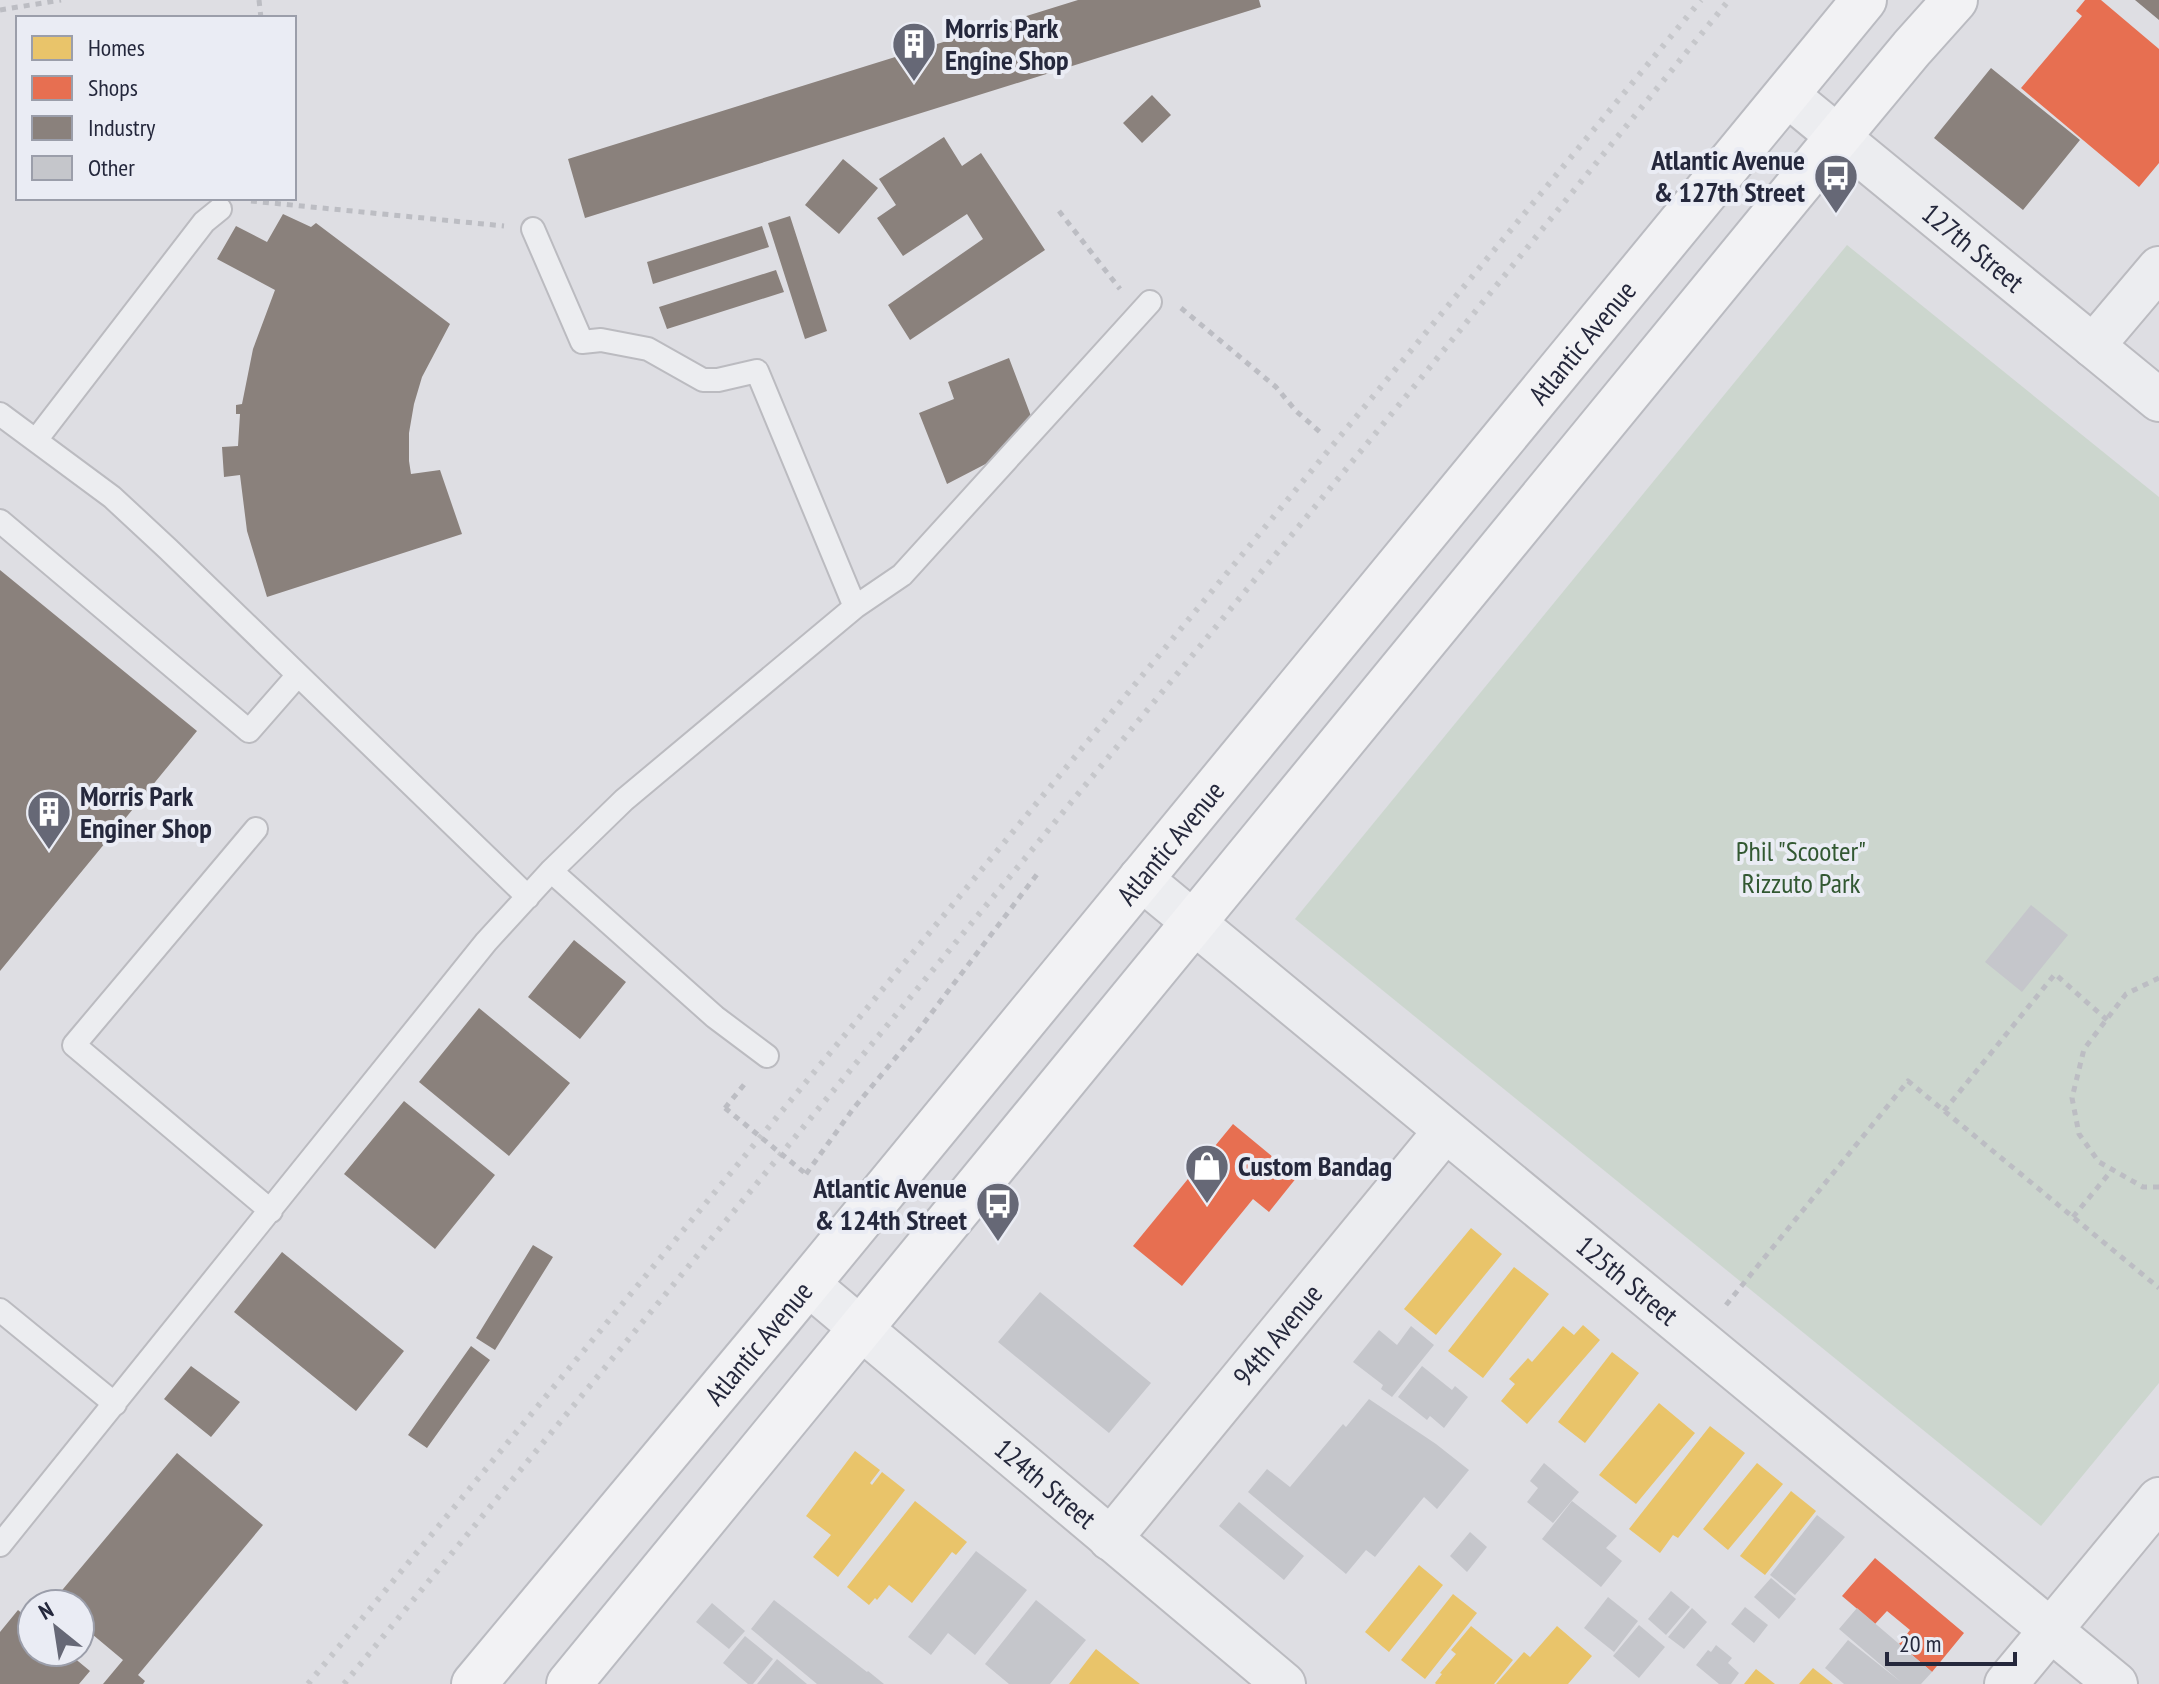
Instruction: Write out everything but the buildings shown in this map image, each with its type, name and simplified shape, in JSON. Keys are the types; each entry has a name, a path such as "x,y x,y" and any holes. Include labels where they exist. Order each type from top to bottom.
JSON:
{"main road":[{"name":"Atlantic Avenue","path":"474,1684 808,1284 1864,0"},
{"path":"569,1684 1838,137 1955,0"}],"street":[{"name":"127th Street","path":"1786,94 2159,400"},
{"path":"2093,346 2159,268"},
{"name":"125th Street","path":"1140,878 2116,1684"},
{"name":"94th Avenue","path":"1110,1539 1445,1131"},
{"name":"124th Street","path":"808,1284 1284,1684"},
{"path":"2006,1684 2159,1499"}],"lane":[{"path":"36,440 204,222 220,209"},
{"path":"533,229 582,342 601,340 648,349 669,358 703,380 718,380 757,371 855,607"},
{"path":"0,1545 486,942 551,871 624,800 855,607 902,575 1150,302"},
{"path":"0,414 112,497 528,897"},
{"path":"0,521 249,731 298,675"},
{"path":"256,829 74,1045 271,1211"},
{"path":"551,871 715,1017 767,1056"},
{"path":"0,1310 115,1404"}],"path":[{"path":"0,10 61,0"},
{"path":"220,209 253,200"},
{"path":"266,200 533,229"},
{"path":"1296,411 1320,432"},
{"path":"725,1108 806,1174 853,1109 917,1032 1038,873"},
{"path":"1944,1111 2055,974 2107,1020"},
{"path":"2159,978 2126,994 2084,1049 2072,1098 2079,1134 2099,1162 2143,1187 2159,1187"},
{"path":"1725,1306 1908,1081 2159,1288"},
{"path":"2073,1217 2112,1170"}],"green space":[{"name":"Phil \"Scooter\" Rizzuto Park","path":"1847,245 2159,497 2159,1383 2041,1526 1295,919"}],"railway":[{"path":"308,1684 1701,0"},
{"path":"344,1684 1729,0"}],"place":[{"name":"Morris Park Engine Shop","path":"914,83"},
{"name":"Atlantic Avenue & 127th Street","path":"1836,215"},
{"name":"Morris Park Enginer Shop","path":"49,851"},
{"name":"Custom Bandag","path":"1207,1205"},
{"name":"Atlantic Avenue & 124th Street","path":"998,1243"}]}
